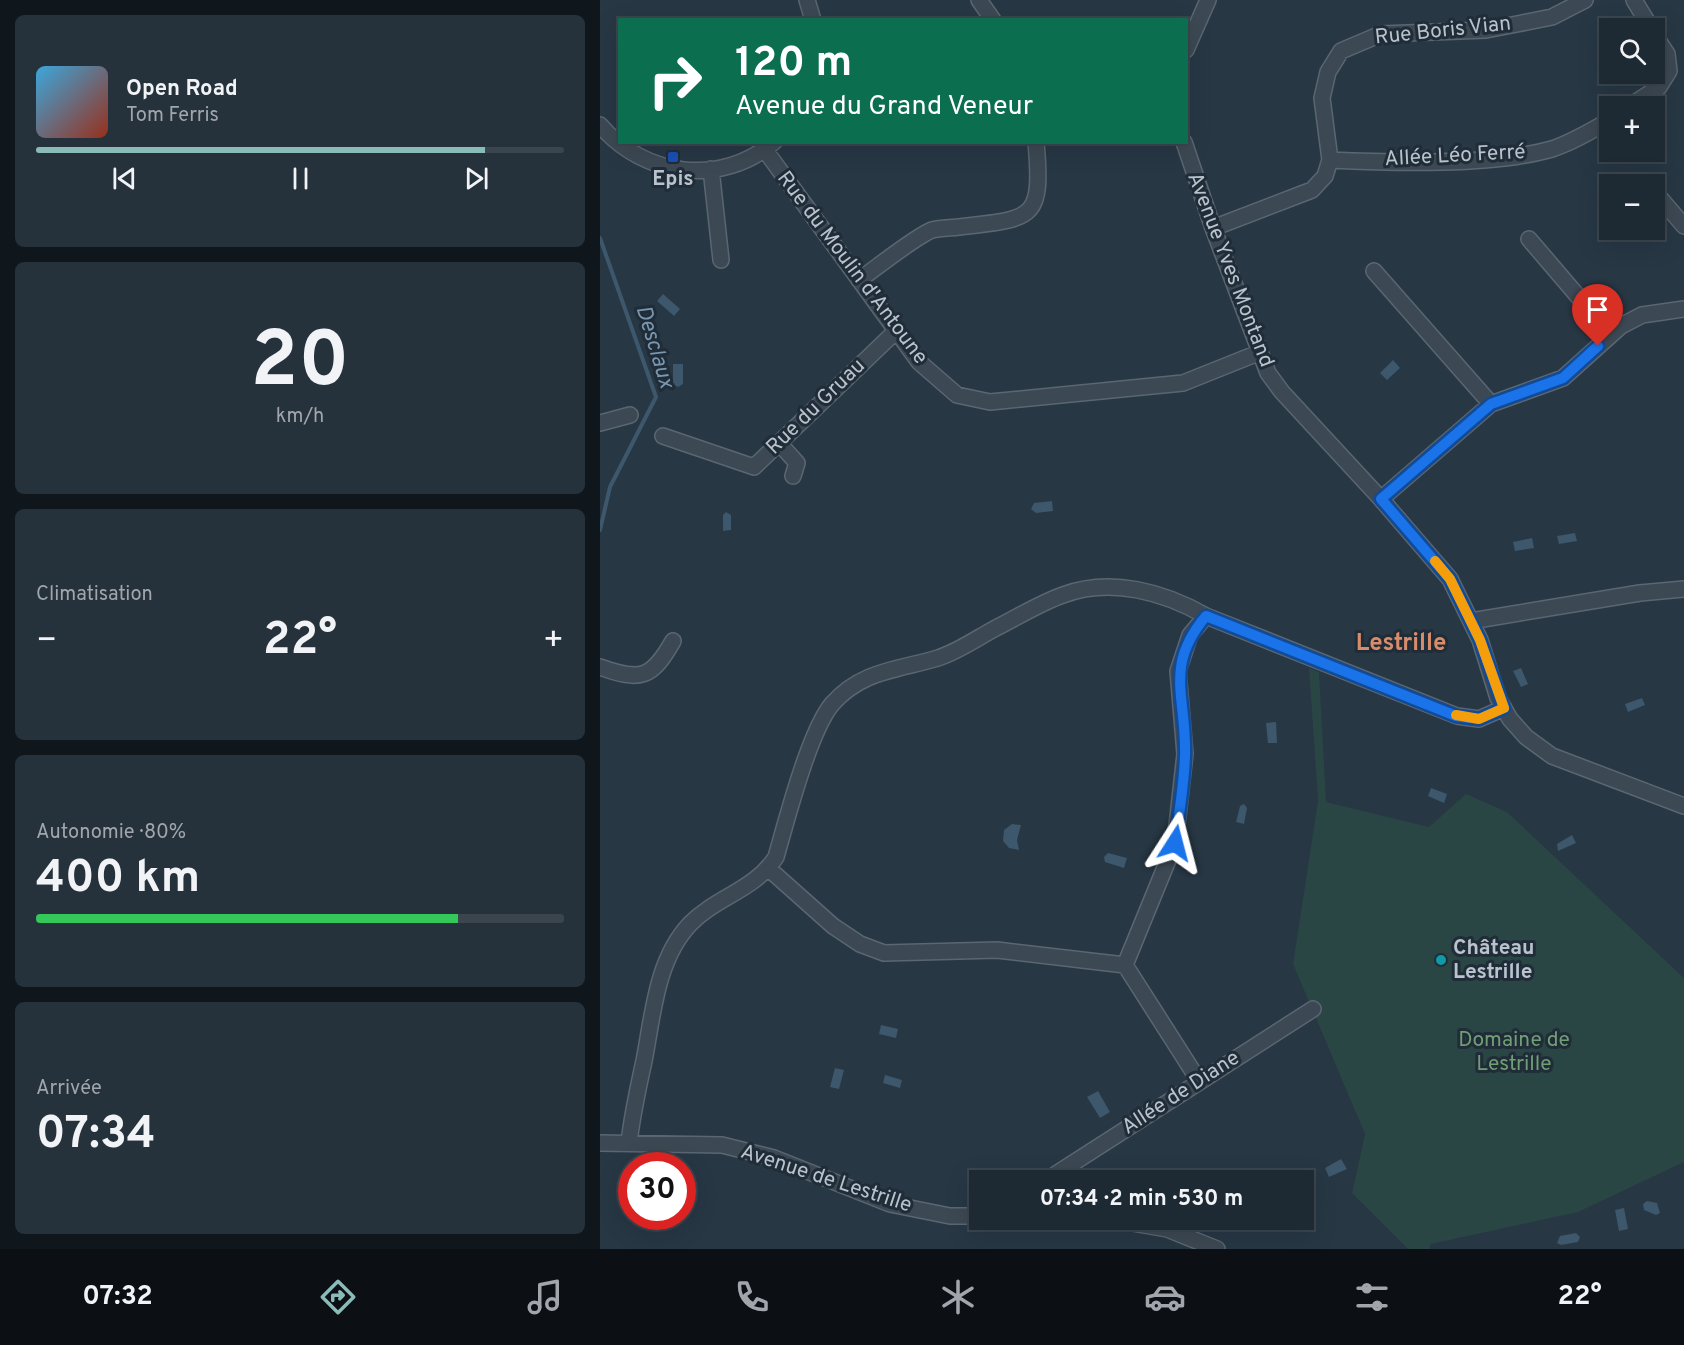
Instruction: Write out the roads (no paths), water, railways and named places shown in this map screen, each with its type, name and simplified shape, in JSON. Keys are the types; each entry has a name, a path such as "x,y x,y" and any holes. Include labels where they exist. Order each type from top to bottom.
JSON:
{"street":[{"path":"807,0 812,18"},
{"path":"979,0 992,18"},
{"path":"1188,45 1208,0"},
{"name":"Rue Boris Vian","path":"1330,160 1322,98 1328,72 1341,51 1381,34 1486,30 1552,17 1585,0"},
{"path":"1634,0 1645,18"},
{"path":"1665,51 1669,71 1665,77"},
{"path":"1645,96 1661,84"},
{"name":"Rue du Moulin d'Antoune","path":"600,125 618,142"},
{"name":"Allée Léo Ferré","path":"1330,160 1460,160 1524,155 1576,140 1599,126"},
{"name":"Rue du Moulin d'Antoune","path":"620,144 630,153 650,163 677,171 711,170 746,161 769,146 896,332 919,362 957,394 990,402 1183,383 1258,353"},
{"path":"859,280 931,230 991,223 1019,218 1026,214 1036,201 1040,185 1036,144"},
{"name":"Avenue Yves Montand","path":"1185,144 1258,353 1268,373 1282,392 1381,499 1450,579 1471,621 1504,708 1526,737 1552,756 1684,806"},
{"path":"1213,228 1312,190 1325,176 1330,160"},
{"path":"711,170 721,261"},
{"path":"1665,204 1684,226"},
{"path":"1529,239 1611,335"},
{"path":"1374,271 1491,404"},
{"path":"1381,499 1491,404 1563,378 1611,335 1642,315 1684,309"},
{"name":"Rue du Gruau","path":"663,436 754,466 896,332"},
{"path":"600,423 630,415"},
{"path":"779,443 797,463 793,476"},
{"path":"629,1143 656,999 666,962 675,943 692,922 751,885 769,869 776,857 819,723 844,692 883,671 938,658 1063,594 1091,588 1148,591 1180,601 1206,616 1456,716 1479,719 1504,708"},
{"path":"1471,621 1641,593 1684,589"},
{"path":"1125,965 1175,843 1185,754 1179,671 1190,635 1206,616"},
{"path":"600,668 632,676 644,674 654,670 662,662 673,641"},
{"path":"769,869 832,926 860,944 884,953 997,950 1125,965"},
{"path":"1125,965 1199,1081"},
{"name":"Allée de Diane","path":"1062,1170 1312,1009"},
{"name":"Avenue de Lestrille","path":"600,1143 722,1145 774,1158 890,1204 950,1216 969,1216"},
{"path":"1170,1230 1218,1249"}],"water":[{"path":"663,294 680,309 674,316 657,301"},
{"path":"1393,360 1400,368 1387,380 1380,373"},
{"path":"673,364 683,364 683,384 678,387 673,384"},
{"path":"1052,501 1053,511 1036,513 1031,509 1034,503"},
{"path":"726,512 731,515 731,530 723,531 723,515"},
{"path":"1575,533 1577,541 1559,544 1557,536"},
{"path":"1532,538 1534,548 1515,551 1513,542"},
{"path":"1521,668 1528,684 1521,687 1513,671"},
{"path":"1642,698 1645,705 1628,712 1625,704"},
{"path":"1276,722 1277,743 1268,743 1266,723"},
{"path":"1431,788 1447,794 1444,803 1428,796"},
{"path":"1244,804 1247,808 1244,824 1236,822 1240,806"},
{"path":"1012,824 1021,825 1017,840 1019,850 1009,848 1003,841 1004,830"},
{"path":"1572,835 1576,843 1558,851 1557,844"},
{"path":"1108,853 1127,858 1124,868 1105,862 1104,857"},
{"path":"881,1025 898,1029 896,1038 879,1034"},
{"path":"835,1068 844,1070 839,1089 830,1087"},
{"path":"885,1075 902,1080 900,1088 883,1083"},
{"path":"1098,1091 1110,1112 1100,1118 1087,1097"},
{"path":"1341,1159 1347,1169 1329,1177 1325,1168"},
{"path":"1647,1201 1657,1203 1660,1213 1656,1215 1644,1210 1643,1204"},
{"path":"1624,1208 1628,1229 1619,1231 1615,1210"},
{"path":"1576,1233 1580,1237 1578,1242 1561,1245 1557,1243 1560,1236"}],"waterway":[{"name":"Desclaux","path":"600,238 656,397 610,487 600,530"}],"place":[{"name":"Epis","path":"673,157"},
{"name":"Château Lestrille","path":"1441,960"}],"district":[{"name":"Lestrille","path":"1401,644"}],"park label":[{"name":"Domaine de Lestrille","path":"1514,1052"}]}
